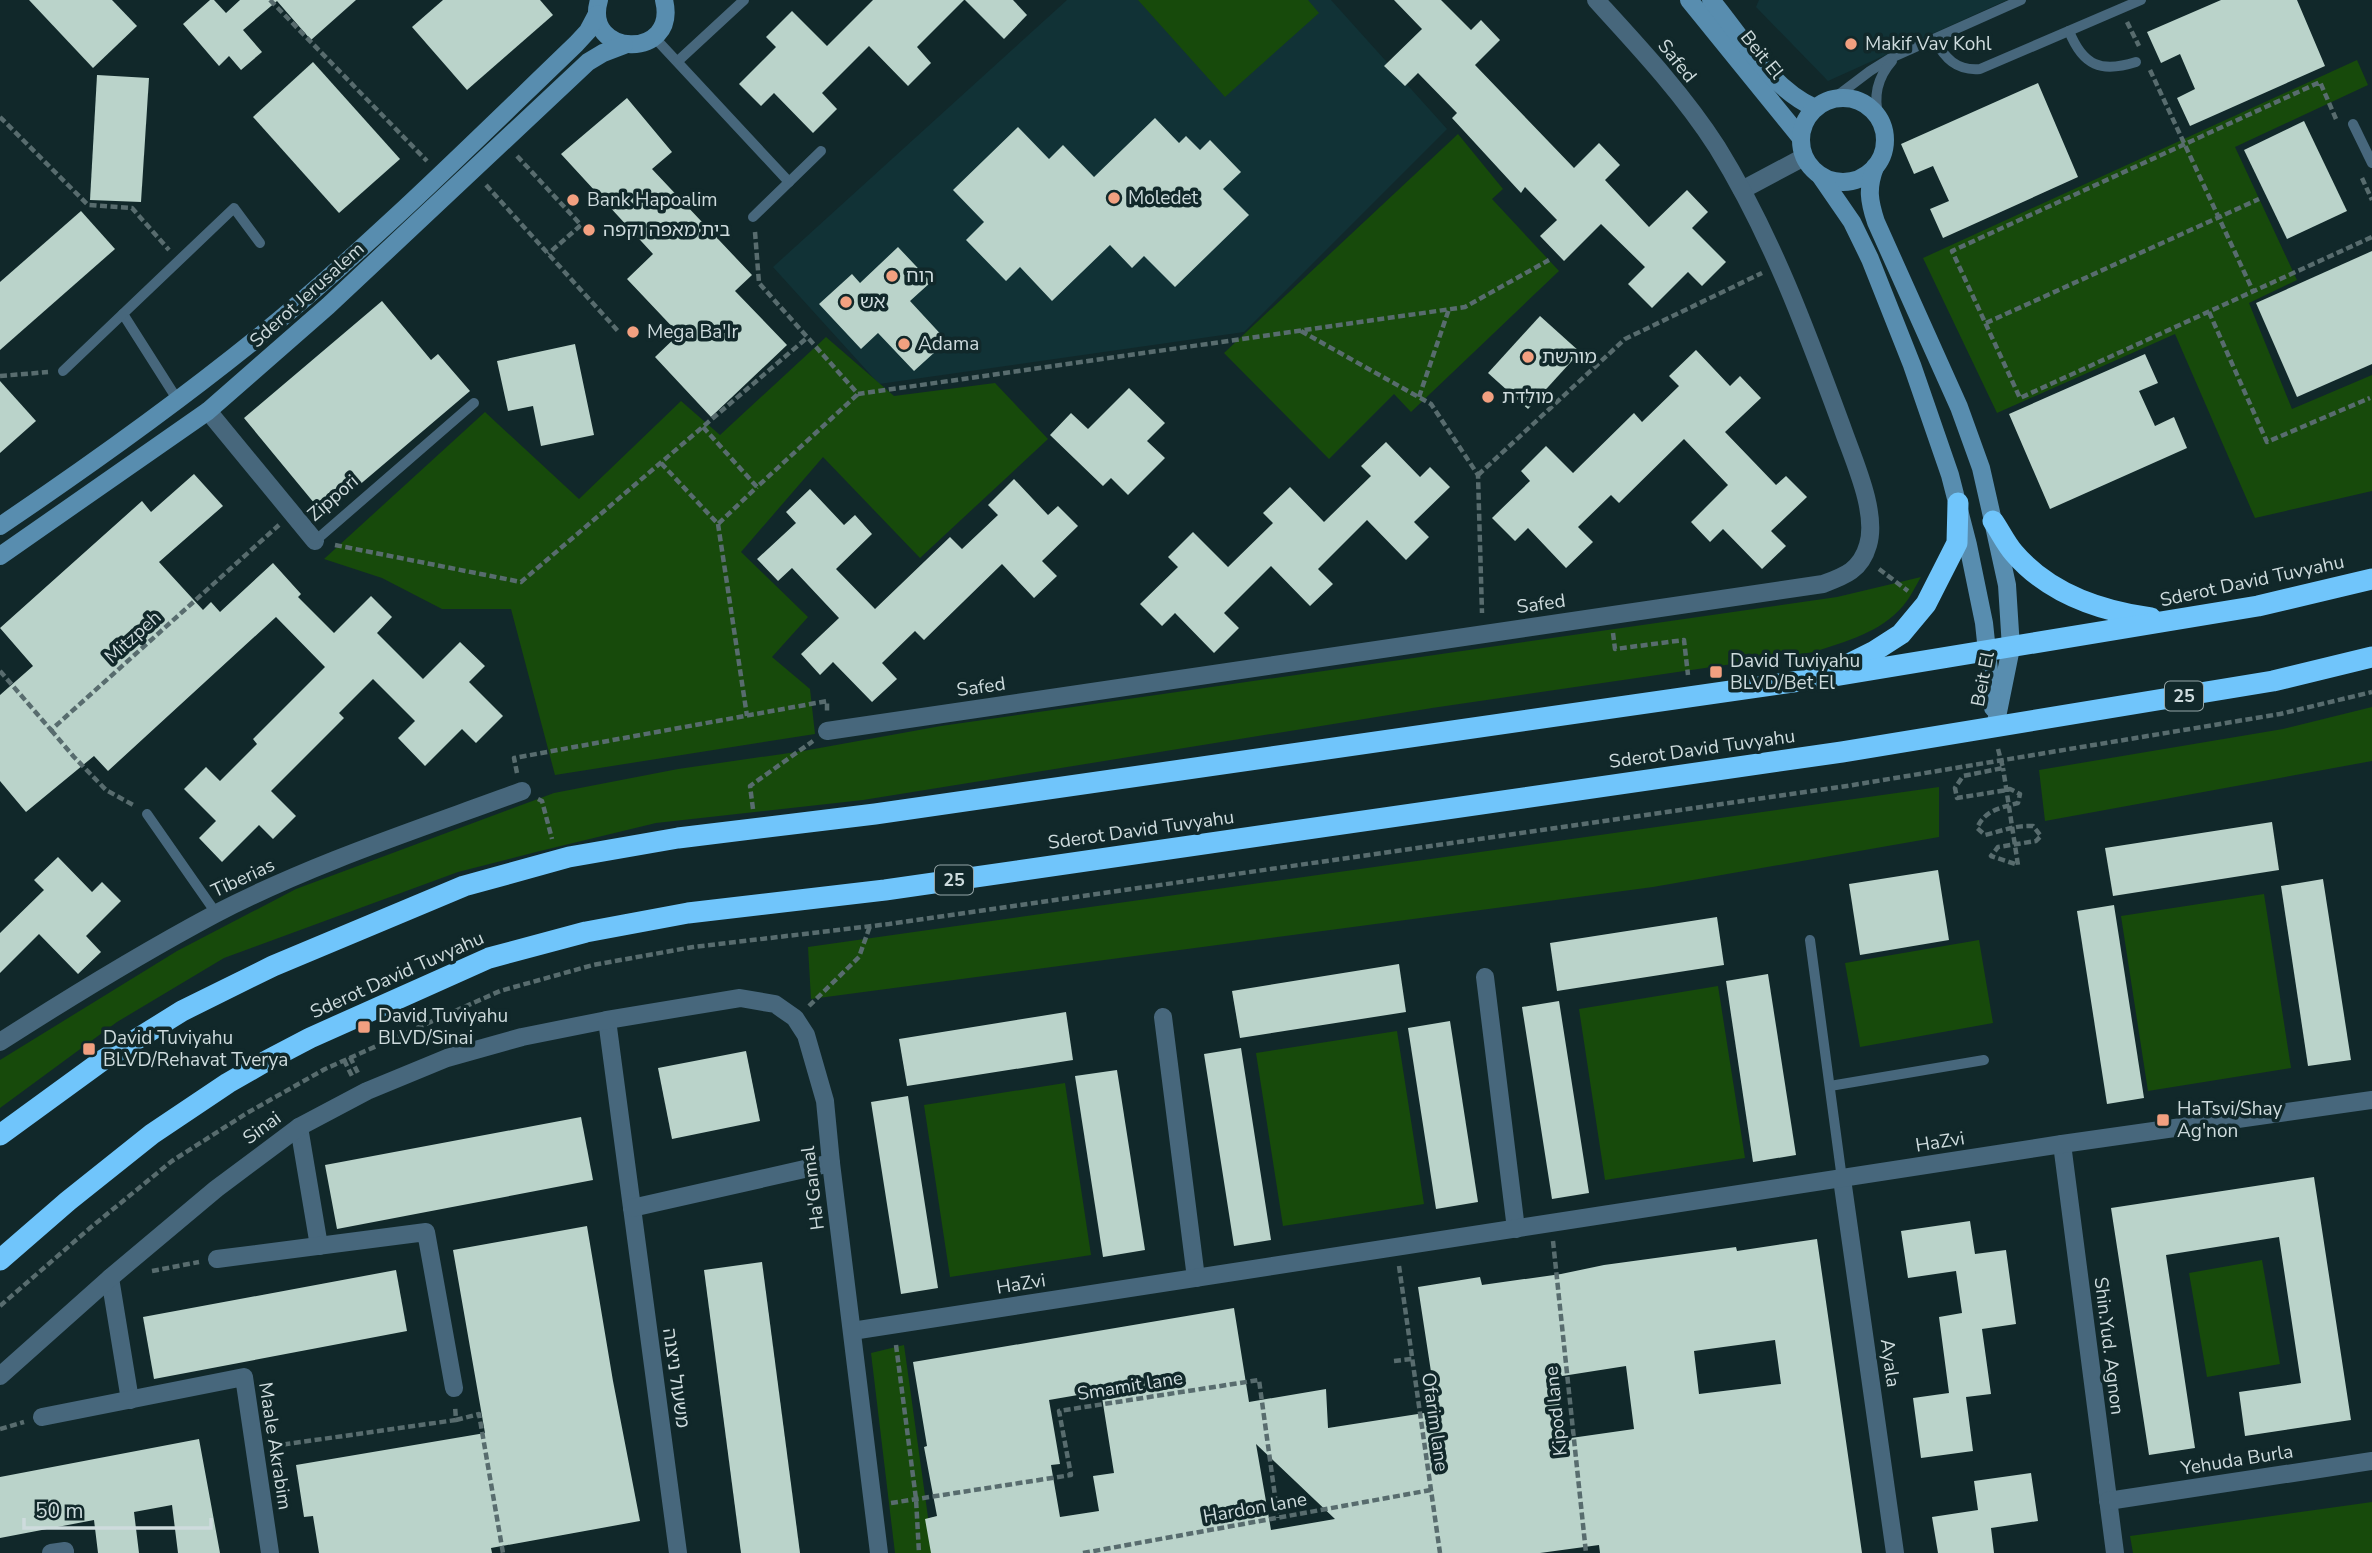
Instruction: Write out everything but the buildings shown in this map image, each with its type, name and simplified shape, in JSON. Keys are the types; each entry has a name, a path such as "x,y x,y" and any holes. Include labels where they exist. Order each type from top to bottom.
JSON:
{"highway":[{"path":"1821,678 1873,653 1901,634 1926,604 1957,543 1958,503"},
{"path":"1993,521 2012,552 2049,585 2115,613 2170,621"},
{"name":"Sderot David Tuvyahu","path":"0,1135 103,1060 182,1011 273,966 464,886 569,857 678,838 875,814 1821,678 2258,606 2372,579"},
{"name":"Sderot David Tuvyahu","path":"0,1260 152,1134 228,1083 268,1060 310,1038 489,958 586,932 688,913 912,886 1842,752 2273,681 2372,657"}],"street":[{"name":"Safed","path":"827,731 1823,584 1847,575 1858,565 1869,544 1871,520 1857,471 1816,357 1778,265 1742,190 1715,145 1651,61 1596,0"},
{"name":"Beit El","path":"1689,0 1801,138"},
{"name":"Beit El","path":"1711,0 1771,76 1801,102 1815,108"},
{"path":"654,37 664,21 665,1"},
{"name":"Sderot Jerusalem","path":"0,526 177,399 261,334 440,174 576,44 588,31 598,7"},
{"path":"598,7 606,34 624,45"},
{"name":"Sderot Jerusalem","path":"0,556 208,411 328,306 588,62 624,45 635,45 654,37"},
{"path":"1846,98 1870,108 1879,118 1884,130 1882,156 1865,176 1853,181 1834,182 1821,177 1811,168 1804,157 1801,138 1807,119 1815,108 1833,99 1846,98"},
{"path":"1742,190 1804,157"},
{"name":"Beit El","path":"1875,167 1869,183 1868,200 1959,407 1981,468 2007,585 2011,648 1995,727"},
{"name":"Beit El","path":"1821,177 1852,222 1870,259 1912,365 1950,475 1976,584 1988,651 1995,727"},
{"name":"Zippori","path":"208,411 315,541"},
{"name":"Tiberias","path":"0,1042 216,913 332,861 522,791"},
{"path":"1485,977 1516,1229"},
{"path":"607,1020 740,998 775,1004 795,1018"},
{"path":"1163,1017 1196,1278"},
{"name":"Ha'Gamal","path":"795,1018 806,1035 825,1101 879,1553"},
{"name":"Sinai","path":"0,1376 216,1189 299,1127 367,1091 447,1058 522,1037 607,1020"},
{"name":"משעול ניצנה","path":"607,1020 678,1553"},
{"name":"HaZvi","path":"852,1331 2062,1144 2372,1100"},
{"path":"299,1127 319,1246"},
{"name":"Shin.Yud. Agnon","path":"2062,1144 2115,1553"},
{"path":"632,1208 831,1163"},
{"name":"Ayala","path":"1842,1179 1895,1553"},
{"path":"217,1259 426,1232 453,1388"},
{"path":"110,1278 130,1400"},
{"name":"Maale Akrabim","path":"42,1417 244,1377 270,1553"},
{"name":"Yehuda Burla","path":"2108,1502 2372,1461"},
{"path":"51,1553 65,1553"}],"lane":[{"path":"678,61 744,0"},
{"path":"1833,99 1870,71 1899,55 2021,0"},
{"path":"1934,39 1943,54 1954,64 1973,70 1988,67 2141,0"},
{"path":"2069,31 2079,51 2091,63 2113,68 2136,62"},
{"path":"654,37 789,182"},
{"path":"1879,118 1875,105 1878,85 1886,68 1899,55"},
{"path":"2353,124 2372,163"},
{"path":"753,217 821,151"},
{"path":"63,371 234,208 260,243"},
{"path":"123,314 177,399"},
{"name":"Zippori","path":"315,541 474,403"},
{"path":"147,814 216,913"},
{"path":"1810,940 1842,1179"},
{"path":"1830,1086 1984,1060"}],"path":[{"path":"270,0 440,174"},
{"path":"2121,9 2253,291"},
{"path":"2341,129 2320,82 1952,251 2020,398 2372,237"},
{"path":"0,117 88,205 132,208 179,261"},
{"path":"511,149 581,225 548,254"},
{"path":"474,171 618,331"},
{"path":"2362,176 2372,200"},
{"path":"1986,323 2259,199"},
{"path":"753,217 759,283 858,394"},
{"path":"718,524 858,394 1465,307 1549,260"},
{"path":"1478,475 1625,339 1778,265"},
{"path":"1419,397 1449,309"},
{"path":"2209,312 2267,442 2370,398"},
{"path":"1300,330 1431,404 1478,475 1482,634"},
{"path":"315,541 521,582 807,337"},
{"path":"0,376 63,371"},
{"path":"703,427 757,487"},
{"path":"661,463 718,524 747,716"},
{"name":"Mitzpeh","path":"51,730 292,513"},
{"path":"1882,571 1908,591"},
{"path":"1613,632 1615,649 1684,640 1691,697"},
{"path":"0,671 106,790 147,814"},
{"path":"0,1306 90,1227 172,1161 247,1113 325,1069 433,1019 500,991 593,965 693,947 870,926 1847,786 2280,715 2372,692"},
{"path":"522,791 514,758 828,701 827,731 750,786 754,828"},
{"path":"1995,727 2001,761 2003,768 2007,790 2009,806 2012,827 2014,844 2018,865 1991,856 1998,847 2014,844 2036,842 2041,836 2033,825 2012,827 1985,835 1977,828 1991,810 2009,806 2018,803 2020,794 2007,790 1957,798 1955,788 1963,776 2003,768"},
{"path":"542,801 547,819"},
{"path":"795,1018 859,957 870,926"},
{"name":"Ofarim lane","path":"1396,1247 1440,1553"},
{"path":"150,1271 217,1259"},
{"name":"Kipod lane","path":"1554,1265 1586,1553"},
{"path":"893,1325 916,1499 919,1553"},
{"path":"1394,1362 1412,1359"},
{"name":"Smamit lane","path":"873,1506 1071,1475 1059,1412 1259,1380 1278,1518"},
{"path":"453,1388 456,1420"},
{"path":"255,1448 456,1420 479,1414 503,1553"},
{"name":"Hardon lane","path":"1083,1553 1431,1490"}],"shaded area":[{"name":"Moledet","path":"1067,0 1331,0 1447,129 1244,332 879,384 773,267"},
{"name":"Makif Vav Kohl","path":"1759,0 2007,0 1828,81 1756,7"}],"green space":[{"path":"1138,0 1308,0 1319,13 1225,97"},
{"path":"2357,60 2368,85 2235,147 2297,280 2249,303 2292,409 2372,375 2372,491 2255,518 2175,334 1997,413 1923,258"},
{"path":"1458,134 1503,189 1492,199 1559,271 1411,412 1394,394 1329,459 1224,353"},
{"path":"826,337 894,396 995,383 1048,439 920,558 823,457 741,552 808,617 772,657 810,689 815,734 555,775 511,609 442,609 382,578 324,559 485,412 579,499 681,401 720,435"},
{"path":"1921,577 1906,603 1884,623 1850,640 1814,652 1432,708 863,800 656,823 458,872 224,958 117,1022 0,1108 0,1060 177,951 296,889 554,793 678,769 803,751 941,726 1837,597"},
{"path":"2372,707 2372,761 2045,821 2039,770 2283,729"},
{"path":"1939,787 1939,837 1653,887 811,999 808,947"},
{"path":"2264,894 2291,1068 2148,1091 2121,916"},
{"path":"1979,940 1993,1023 1860,1047 1845,963"},
{"path":"1718,986 1745,1158 1605,1180 1579,1009"},
{"path":"1397,1031 1424,1204 1283,1226 1256,1053"},
{"path":"1065,1083 1091,1255 950,1277 924,1105"},
{"path":"2262,1260 2280,1364 2207,1377 2189,1273"},
{"path":"904,1345 933,1553 895,1553 871,1353"},
{"path":"2372,1502 2372,1553 2133,1553 2130,1536"}],"place":[{"name":"Makif Vav Kohl","path":"1851,44"},
{"name":"Moledet","path":"1114,198"},
{"name":"Bank Hapoalim","path":"573,200"},
{"name":"בית מאפה וקפה","path":"589,230"},
{"name":"רוח","path":"892,276"},
{"name":"אש","path":"846,302"},
{"name":"Mega Ba'Ir","path":"633,332"},
{"name":"Adama","path":"904,344"},
{"name":"מורשת","path":"1528,357"},
{"name":"מולדת","path":"1488,397"},
{"name":"David Tuviyahu BLVD/Bet El","path":"1716,672"},
{"name":"David Tuviyahu BLVD/Sinai","path":"364,1027"},
{"name":"David Tuviyahu BLVD/Rehavat Tverya","path":"89,1049"},
{"name":"HaTsvi/Shay Ag'non","path":"2163,1120"}]}
